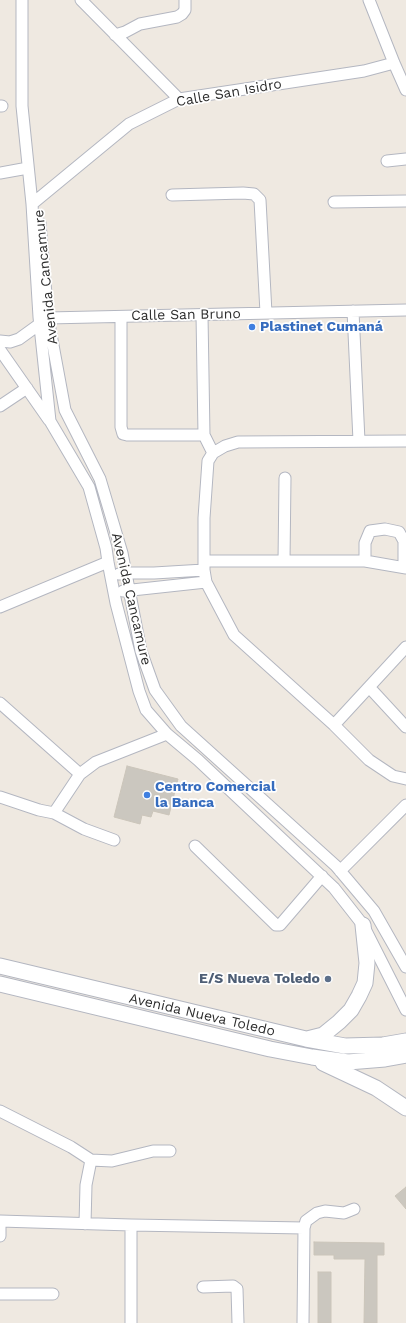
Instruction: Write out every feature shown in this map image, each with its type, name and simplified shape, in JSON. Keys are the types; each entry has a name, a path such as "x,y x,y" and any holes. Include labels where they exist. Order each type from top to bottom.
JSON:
{"main road":[{"path":"306,1039 323,1035 351,1010 359,996 365,983 367,963 363,925"},
{"name":"Avenida Nueva Toledo","path":"0,966 306,1039 345,1046 383,1045 406,1041"},
{"name":"Avenida Nueva Toledo","path":"0,984 270,1049 312,1057 348,1062 385,1059 406,1055"},
{"path":"312,1057 376,1088 406,1108"}],"street":[{"name":"Avenida Cancamure","path":"22,0 22,106 28,168 35,202 50,421 89,487 106,548 114,592 138,691 146,710 167,734"},
{"path":"81,0 179,99"},
{"path":"115,35 126,32 140,24 177,17 185,10 185,0"},
{"path":"369,0 406,90"},
{"path":"364,71 380,61 388,49"},
{"name":"Calle San Isidro","path":"35,202 129,124 179,99 364,71 394,63"},
{"path":"386,160 406,159"},
{"path":"0,173 28,168"},
{"path":"172,195 243,193 254,194 260,200 266,313"},
{"path":"334,202 406,201"},
{"name":"Calle San Bruno","path":"44,321 121,316 406,310"},
{"path":"353,311 359,441"},
{"path":"202,315 204,435 213,453"},
{"path":"121,316 121,427 123,434 204,435"},
{"name":"Avenida Cancamure","path":"44,321 65,410 100,479 126,573 141,651 155,690 181,726 340,871 374,911 406,967"},
{"path":"0,342 10,342 19,339 44,321"},
{"path":"0,350 50,421"},
{"path":"0,406 27,388"},
{"path":"406,441 280,443 238,442 225,446 213,453 208,461 204,518 206,582 234,635 334,725 369,760 393,776 406,779"},
{"path":"284,478 284,561"},
{"path":"111,576 126,573 154,573 205,566 284,561 365,561 405,567 404,541 399,532 385,530 370,531 365,543 365,561"},
{"path":"0,607 108,562"},
{"path":"154,573 156,588"},
{"path":"114,592 206,582"},
{"path":"334,725 406,647"},
{"path":"369,687 406,727"},
{"path":"0,703 80,774"},
{"path":"54,813 80,774 96,762 167,734 198,760 334,888 363,925 406,1010"},
{"path":"0,798 54,813 84,829 114,840"},
{"path":"340,871 406,805"},
{"path":"195,846 276,925 280,925 322,876"},
{"path":"0,1111 71,1147 91,1160 112,1161 153,1151 170,1151"},
{"path":"85,1224 86,1185 91,1160"},
{"path":"303,1323 304,1228 308,1219 317,1213 325,1211 344,1213 354,1209"},
{"path":"0,1236 0,1221 304,1228"},
{"path":"131,1225 131,1323"},
{"path":"203,1288 233,1286 238,1289 238,1323"},
{"path":"0,1294 53,1294"}],"building":[{"name":"Centro Comercial la Banca","path":"127,766 178,779 169,815 153,811 151,817 142,815 140,824 114,817"},
{"path":"406,1187 406,1209 395,1196"},
{"path":"314,1242 384,1243 384,1255 377,1255 377,1323 364,1323 365,1259 334,1259 334,1255 314,1255"},
{"path":"318,1272 331,1272 331,1323 318,1323"}],"place":[{"name":"Plastinet Cumaná","path":"252,327"},
{"name":"Centro Comercial la Banca","path":"147,795"},
{"name":"E/S Nueva Toledo","path":"328,979"}]}
